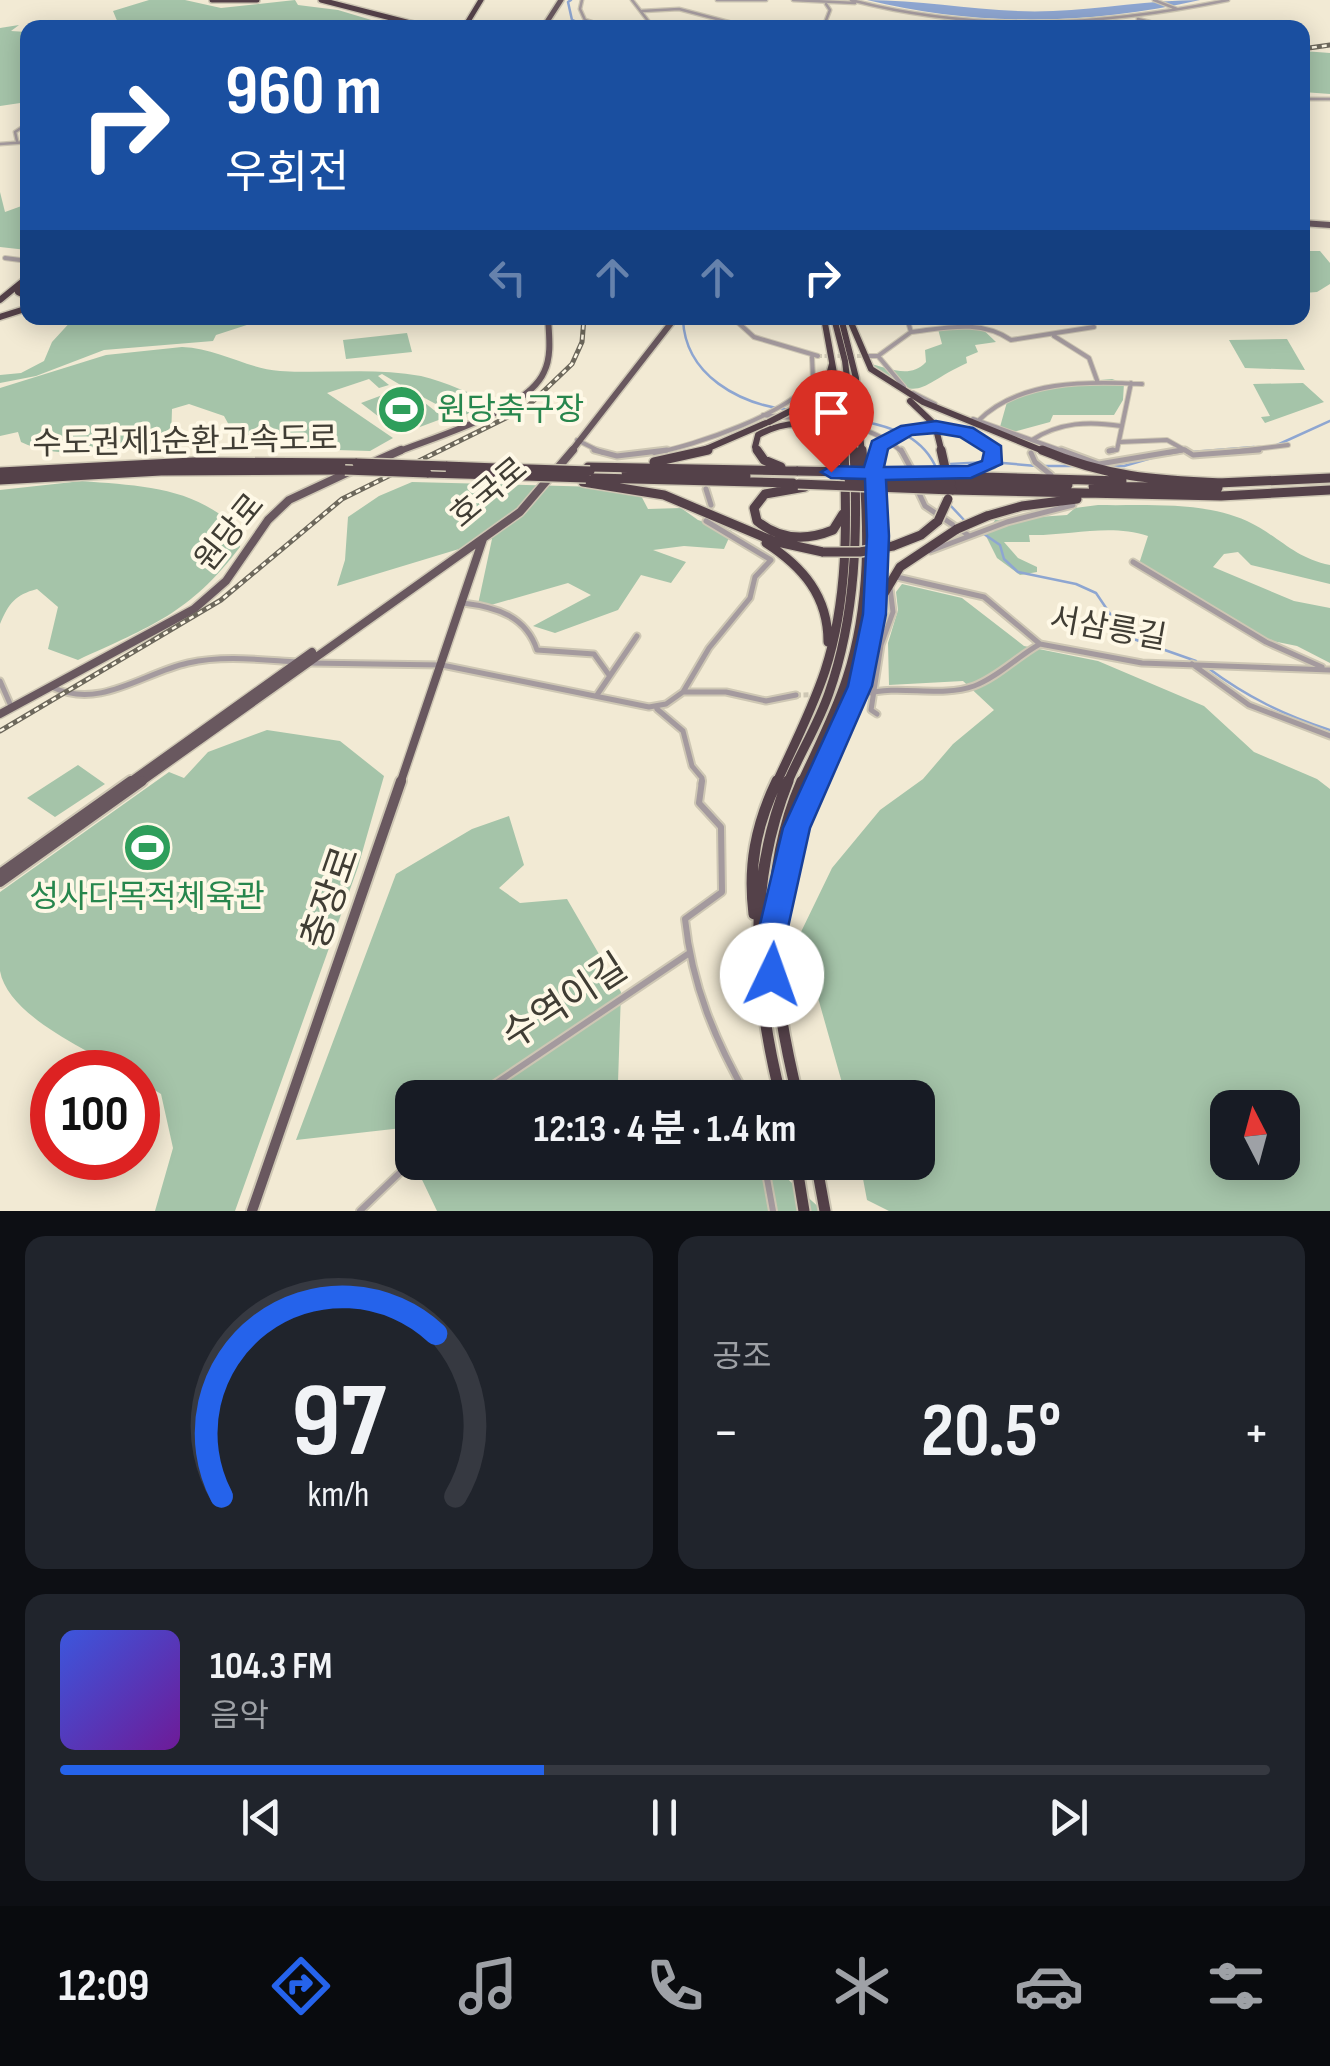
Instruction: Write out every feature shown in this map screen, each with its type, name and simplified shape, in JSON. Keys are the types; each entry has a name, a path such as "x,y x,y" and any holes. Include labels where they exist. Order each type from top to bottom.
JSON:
{"highway":[{"path":"212,0 257,0"},
{"path":"318,0 407,20"},
{"path":"334,2 400,20"},
{"path":"0,300 20,284"},
{"path":"794,1080 776,1004 770,911 785,828 848,678 863,610 869,514 851,418 826,325"},
{"path":"777,1080 757,990 756,922 770,836 784,790 832,686 845,637 858,529 851,418 838,325"},
{"path":"587,474 708,512 773,542 822,552 860,552 893,546 921,535 938,521 949,478 935,426 874,374 852,325"},
{"path":"587,474 694,455 765,416 808,402 826,386 831,374 831,341"},
{"path":"874,374 923,402 1103,473 1222,483"},
{"path":"756,922 748,892 750,856 758,828 825,671 846,574 846,491 837,439 820,428 786,424 758,435 755,447 760,457 798,480"},
{"path":"875,614 878,536 873,460 879,446 908,430 950,428 978,438 994,450 992,464 949,478"},
{"path":"844,466 852,433"},
{"name":"수도권제1순환고속도로","path":"0,476 193,462 446,466 532,476 949,478 1224,488 1330,480"},
{"path":"616,466 798,480 928,474 949,478 1222,483 1330,480"},
{"name":"수도권제1순환고속도로","path":"0,476 161,470 546,469 587,474"},
{"name":"수도권제1순환고속도로","path":"798,480 834,485 949,478 1221,496 1330,490"},
{"path":"798,480 760,498 754,512 757,522 792,538 826,533 840,522 846,491"},
{"path":"771,941 796,828 860,686 875,614 887,581 901,563 986,516 1068,500 1221,496"},
{"path":"708,512 783,553 813,584 828,620 825,671"},
{"path":"799,1180 804,1211"},
{"path":"819,1180 825,1211"}],"main road":[{"name":"원당로","path":"0,714 194,609 238,565 268,520 290,500 521,400 538,386 548,369 548,325"},
{"name":"호국로","path":"0,878 534,500 669,325"},
{"name":"호국로","path":"0,878 283,673 484,535"},
{"name":"충장로","path":"252,1211 484,535"},
{"path":"446,563 465,562 474,568"},
{"path":"277,661 283,673"}],"street":[{"path":"632,0 648,20"},
{"path":"670,0 681,6 678,8"},
{"path":"717,0 766,0"},
{"path":"793,0 854,3 950,20"},
{"path":"851,0 909,15"},
{"path":"1154,0 1178,10"},
{"path":"1118,20 1228,0"},
{"path":"824,3 830,10 826,20"},
{"path":"642,12 678,8 724,20"},
{"path":"1135,19 1139,20"},
{"path":"17,141 15,132 20,129"},
{"path":"0,144 20,141"},
{"path":"5,258 20,260"},
{"path":"578,441 602,453 675,452 765,416 805,390 812,380 815,356 754,336 741,325"},
{"path":"908,325 911,332"},
{"path":"866,356 878,356 911,332 955,325"},
{"path":"968,325 988,328 1011,340 1094,327"},
{"path":"1054,336 1090,358 1098,383"},
{"path":"878,356 908,390 1040,445 1100,464 1187,452 1266,450 1288,445"},
{"path":"978,421 990,406 1021,394 1098,383 1142,384"},
{"path":"1110,452 1117,450 1120,442 1131,383"},
{"path":"765,416 884,435 910,456 918,498 925,506 971,534"},
{"path":"1032,440 1062,425 1096,422 1121,426"},
{"path":"1120,442 1167,440 1187,452"},
{"path":"1030,454 1048,473"},
{"path":"54,688 63,695 82,695 117,688 188,663 442,664 654,707 666,704 683,692 709,648 750,598 755,577 772,560 755,546 717,532 708,512 706,489"},
{"path":"877,714 872,710 881,645 893,612 890,588 912,561 971,534 1073,505"},
{"name":"서삼릉길","path":"1133,562 1266,642 1330,670"},
{"name":"서삼릉길","path":"897,577 984,597 1040,644 1142,662 1330,670"},
{"path":"463,603 504,612 534,634 537,650 594,654 609,676"},
{"path":"596,696 637,636"},
{"path":"864,694 876,690 968,688 986,682 1000,668 1040,644"},
{"path":"1191,664 1249,706 1330,736"},
{"path":"0,681 1,691 12,708"},
{"path":"683,692 726,692 766,701 796,696"},
{"path":"654,707 684,730 692,766 702,778 698,802 720,827 722,892 684,918 688,954 709,1030 738,1080"},
{"name":"수역이길","path":"501,1080 688,954"},
{"path":"360,1211 395,1177"},
{"path":"767,1180 773,1211"}],"green space":[{"path":"149,0 185,0 221,8 295,0 298,5 338,10 371,20 117,20 113,11"},
{"path":"19,25 11,31 20,32 20,103 0,106 0,28"},
{"path":"1310,52 1330,53 1330,94 1310,93"},
{"path":"0,192 5,212 20,207 20,249 0,247"},
{"path":"1310,251 1320,251 1330,263 1330,284 1310,292"},
{"path":"68,325 247,325 216,335 213,341 104,350 36,376 0,383 0,375 21,373 44,361 52,342"},
{"path":"978,325 996,342 975,345 978,352 966,357 967,363 918,388 898,385 866,363 898,371 913,370 926,362 925,350 942,344 938,329"},
{"path":"407,333 412,352 346,359 343,340"},
{"path":"1287,339 1305,370 1245,368 1229,340"},
{"path":"182,347 280,371 386,372 421,376 494,403 460,417 406,388 444,418 401,434 361,403 404,387 382,374 378,376 389,385 379,388 369,379 327,393 393,438 370,451 241,447 224,416 189,404 172,409 171,440 134,447 56,452 21,442 18,432 0,436 0,388 106,355"},
{"path":"1112,379 1124,383 1123,400 1114,415 1053,415 1050,422 1013,432 1000,427 1007,402 1020,396 1058,385"},
{"path":"1303,383 1324,402 1265,423 1261,417 1270,416 1253,384"},
{"path":"82,481 146,487 185,496 204,504 238,530 240,547 186,603 148,627 78,660 48,649 58,607 37,589 14,601 0,624 0,490"},
{"path":"412,482 637,488 648,509 681,508 698,520 732,531 724,549 684,546 653,550 686,562 671,583 641,575 618,610 555,633 533,626 591,595 568,583 477,609 492,539 337,586 345,560 348,517 379,496"},
{"path":"1098,505 1212,510 1247,521 1296,552 1330,565 1330,584 1251,565 1238,552 1224,554 1213,567 1294,601 1330,608 1330,663 1297,646 1267,640 1138,567 1148,536 1104,530 1029,535 1030,542 1004,542 1018,558 1037,567 1037,572 1020,575 997,558 986,536 995,520 1067,515 1075,508"},
{"path":"902,584 962,598 1024,646 1098,661 1204,706 1254,752 1317,779 1330,789 1330,1211 889,1211 867,1200 863,1180 935,1180 935,1080 841,1080 800,934 832,868 880,810 923,779 953,744 994,710 963,681 889,685 888,643 898,610 896,592"},
{"path":"267,730 340,741 384,776 358,867 235,1211 155,1211 173,1148 160,1093 160,1050 85,1050 18,1003 0,971 0,892 169,772 184,778 208,752"},
{"path":"78,765 105,784 55,817 27,798"},
{"path":"509,816 524,865 499,888 520,903 567,899 621,992 618,1080 395,1080 395,1129 296,1140 396,874 472,829"},
{"path":"422,1180 789,1180 823,1211 437,1211"}],"water":[{"path":"867,0 1029,11 1200,0 1117,14 1034,20 950,15"}],"waterway":[{"path":"571,0 568,2 572,20"},
{"path":"684,325 694,356 718,384 752,401 789,410"},
{"path":"797,411 838,418"},
{"path":"861,421 906,435 924,449 937,470"},
{"path":"1277,445 1330,421"},
{"path":"1192,452 1254,447"},
{"path":"1104,466 1124,466 1155,457"},
{"path":"950,464 987,462"},
{"path":"1003,463 1036,466"},
{"path":"1044,466 1076,466"},
{"path":"950,505 965,521"},
{"path":"984,534 1000,545 1004,559 1018,572 1076,584 1096,593 1125,636 1196,661"},
{"path":"1208,668 1266,704 1330,730"}],"tunnel":[{"path":"818,356 865,356"},
{"path":"796,695 858,694"}],"railway":[{"path":"1310,48 1330,45"},
{"path":"0,731 221,600 342,499 526,408 572,364 582,342 583,325"}],"place":[{"name":"원당축구장","path":"402,410"},
{"name":"성사다목적체육관","path":"147,847"}],"route":[{"path":"772,975 771,941 796,828 860,686 869,644 875,614 878,536 878,495 873,460 879,446 908,430 950,428 988,444 995,457 984,468 950,474 896,474 863,473 831,472"}]}
